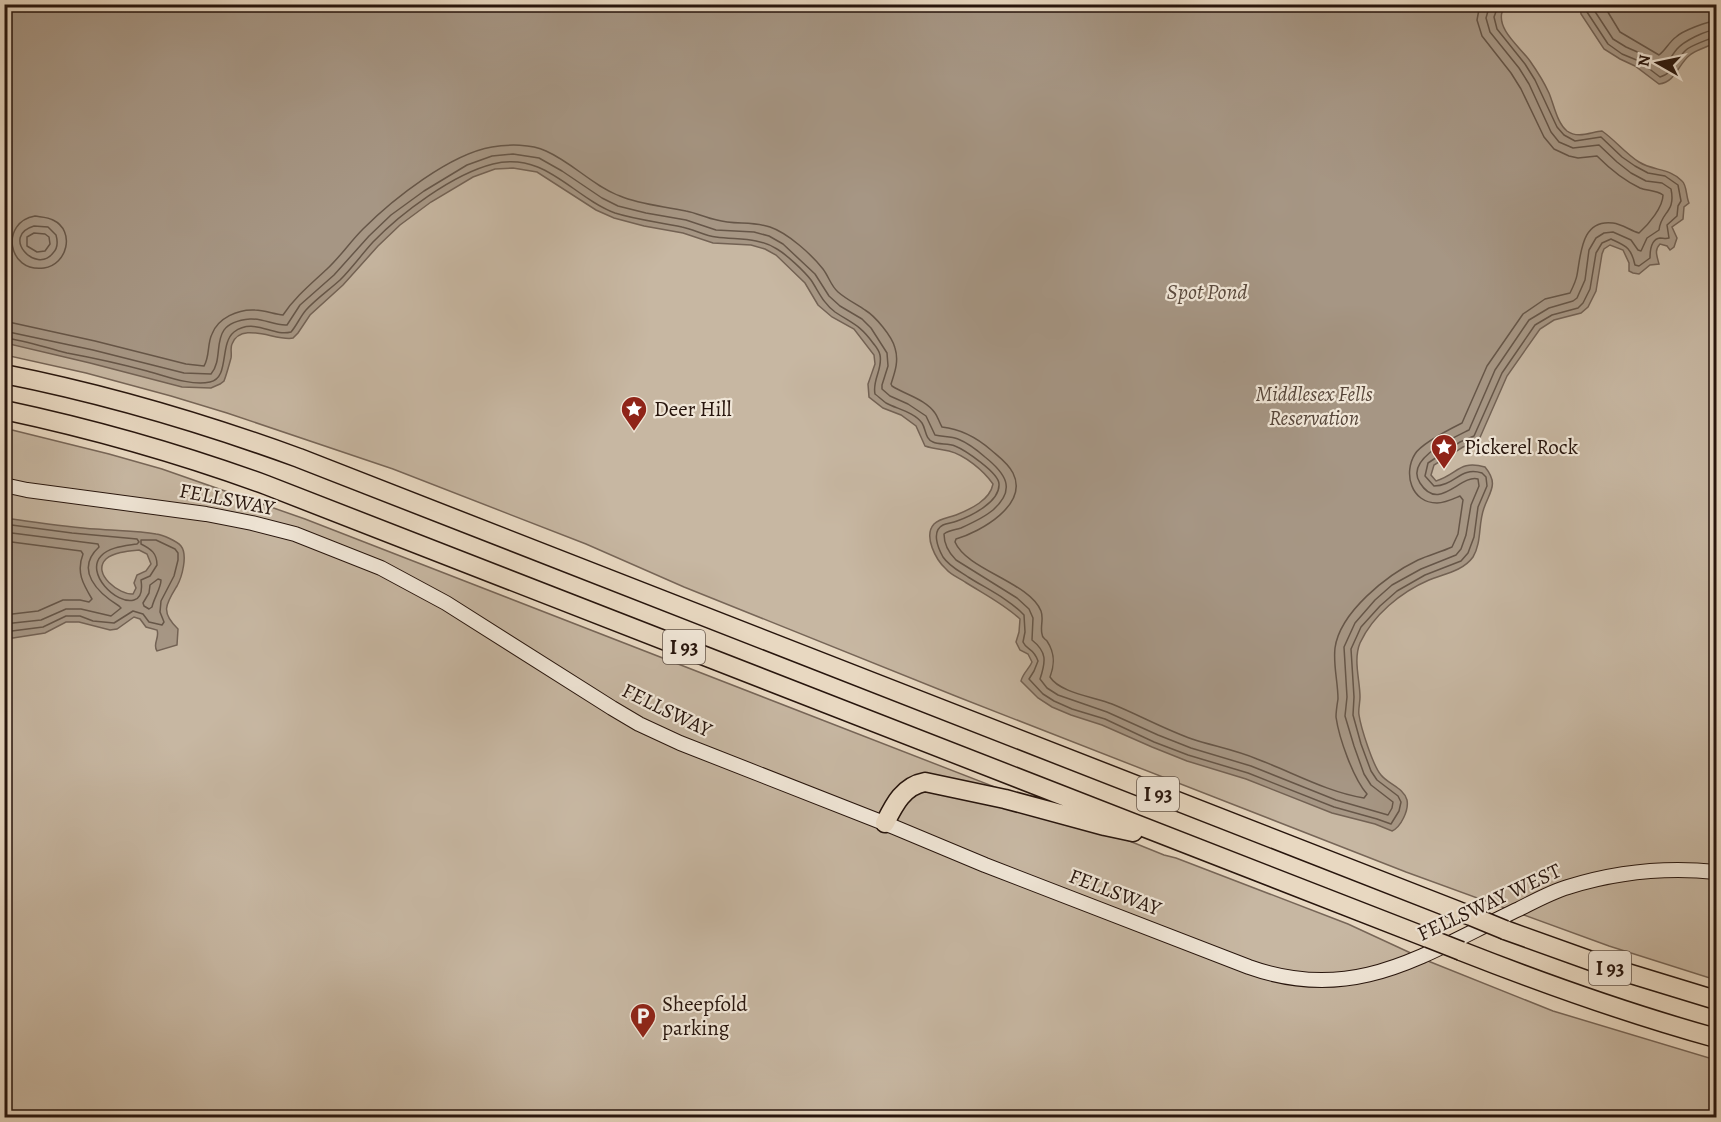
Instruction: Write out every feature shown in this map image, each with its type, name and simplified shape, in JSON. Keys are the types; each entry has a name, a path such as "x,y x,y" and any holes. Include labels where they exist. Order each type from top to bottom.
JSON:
{"highway":[{"name":"I 93","path":"7,374 150,409 299,458 1505,930 1608,967 1716,1000"},
{"name":"I 93","path":"4,411 74,426 139,444 266,485 1536,980 1600,1003 1716,1038"},
{"path":"885,823 905,792 914,785 925,782 1005,799 1105,826 1179,841"}],"main road":[{"name":"FELLSWAY","path":"4,485 231,518 295,534 381,568 446,603 639,724 680,743 885,823 1000,871 1249,967 1283,977 1317,980"},
{"name":"FELLSWAY WEST","path":"1317,980 1359,977 1391,969 1566,887 1615,875 1658,870 1716,872"}],"green space":[{"name":"Spot Pond","path":"4,5 1716,5 1716,980 1609,946 1406,872 958,697 684,587 586,544 393,469 171,396 86,373 5,355"},
{"path":"4,428 162,469 305,519 1164,855 1348,924 1428,961 1553,1011 1716,1060 1716,1117 5,1117"}],"water":[{"name":"Spot Pond","path":"4,5 1513,5 1502,12 1503,25 1510,38 1530,61 1540,77 1564,128 1576,135 1602,131 1639,162 1667,172 1682,181 1689,203 1684,207 1683,219 1672,227 1677,238 1674,247 1670,250 1667,246 1660,244 1657,249 1659,264 1650,265 1639,274 1633,273 1629,271 1629,263 1623,250 1610,245 1604,249 1596,291 1588,307 1581,313 1554,320 1540,329 1507,376 1478,442 1463,447 1434,465 1431,475 1436,481 1469,465 1485,467 1492,478 1492,487 1482,514 1478,545 1469,562 1459,569 1419,585 1398,598 1372,623 1360,643 1357,663 1360,721 1378,770 1384,778 1403,792 1407,800 1404,818 1392,831 1375,824 1332,813 1246,779 1187,761 1102,725 1052,707 1038,698 1021,681 1032,662 1028,654 1020,650 1016,642 1020,619 1001,604 948,571 938,560 930,541 934,524 979,503 988,495 993,484 985,474 961,456 925,446 916,426 901,415 883,408 869,397 868,384 875,364 874,355 854,329 832,317 818,305 805,283 776,255 765,249 751,245 713,243 683,233 614,218 596,210 537,172 513,168 495,169 473,177 431,202 400,225 343,285 310,315 293,338 251,333 237,337 231,346 231,358 224,381 211,388 182,387 5,343"},
{"path":"1580,5 1716,5 1716,43 1692,53 1669,80 1659,84 1635,66 1604,49 1581,14"},
{"path":"5,518 156,534 181,546 184,555 182,572 167,608 169,618 178,629 177,645 157,651 155,646 157,630 146,627 140,619 134,617 117,629 110,630 79,622 66,622 45,633 5,637","holes":["139,550 147,554 151,564 146,571 137,575 133,594 115,587 102,571 102,565 106,559 113,555"]}],"place":[{"name":"Deer Hill","path":"634,432"},
{"name":"Pickerel Rock","path":"1444,470"},
{"name":"Sheepfold parking","path":"643,1039"}],"park label":[{"name":"Middlesex Fells Reservation","path":"1314,406"}]}
